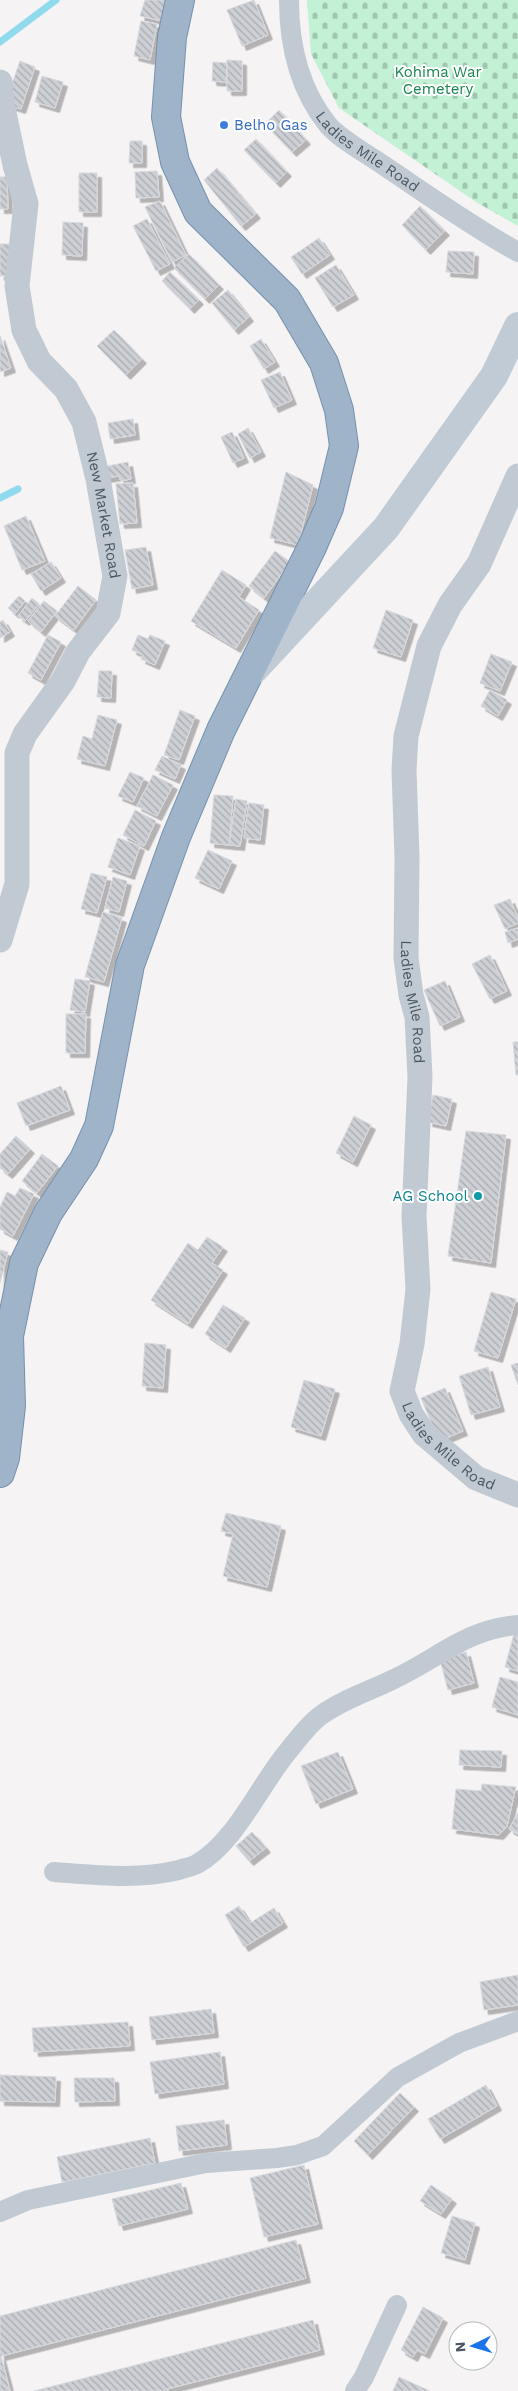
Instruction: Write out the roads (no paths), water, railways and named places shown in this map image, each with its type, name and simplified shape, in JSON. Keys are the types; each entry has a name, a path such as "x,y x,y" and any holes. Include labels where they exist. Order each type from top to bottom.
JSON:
{"highway":[{"path":"0,1473 5,1458 11,1406 9,1336 24,1263 48,1213 84,1159 99,1126 130,964 176,837 220,730 326,516 344,446 339,410 324,363 286,300 198,212 175,162 166,117 172,37 180,0"}],"main road":[{"path":"246,679 386,528 494,376 518,326"}],"street":[{"name":"Ladies Mile Road","path":"290,0 289,26 296,64 310,99 329,126 488,236 518,252"},
{"name":"New Market Road","path":"0,82 3,108 15,165 26,204 17,286 24,330 39,361 66,389 84,422 98,479 115,576 108,613 78,652 63,682 24,734 17,752 17,884 0,940"},
{"name":"Ladies Mile Road","path":"518,476 479,564 450,605 429,646 406,736 404,770 407,857 406,958 411,994 417,1017 420,1077 414,1216 418,1289 412,1344 402,1391 411,1414 424,1434 476,1478 518,1495"},
{"path":"54,1872 108,1877 163,1874 196,1865 235,1829 258,1792 288,1750 319,1716 356,1696 396,1678 465,1638 496,1627 518,1625"},
{"path":"0,2212 28,2200 206,2163 298,2155 323,2146 398,2077 459,2043 518,2021"},
{"path":"355,2391 364,2377 397,2305"}],"waterway":[{"path":"0,42 56,0"},
{"path":"0,498 18,489"}],"place":[{"name":"Belho Gas","path":"224,125"},
{"name":"AG School","path":"478,1196"}],"park label":[{"name":"Kohima War Cemetery","path":"438,80"}]}
